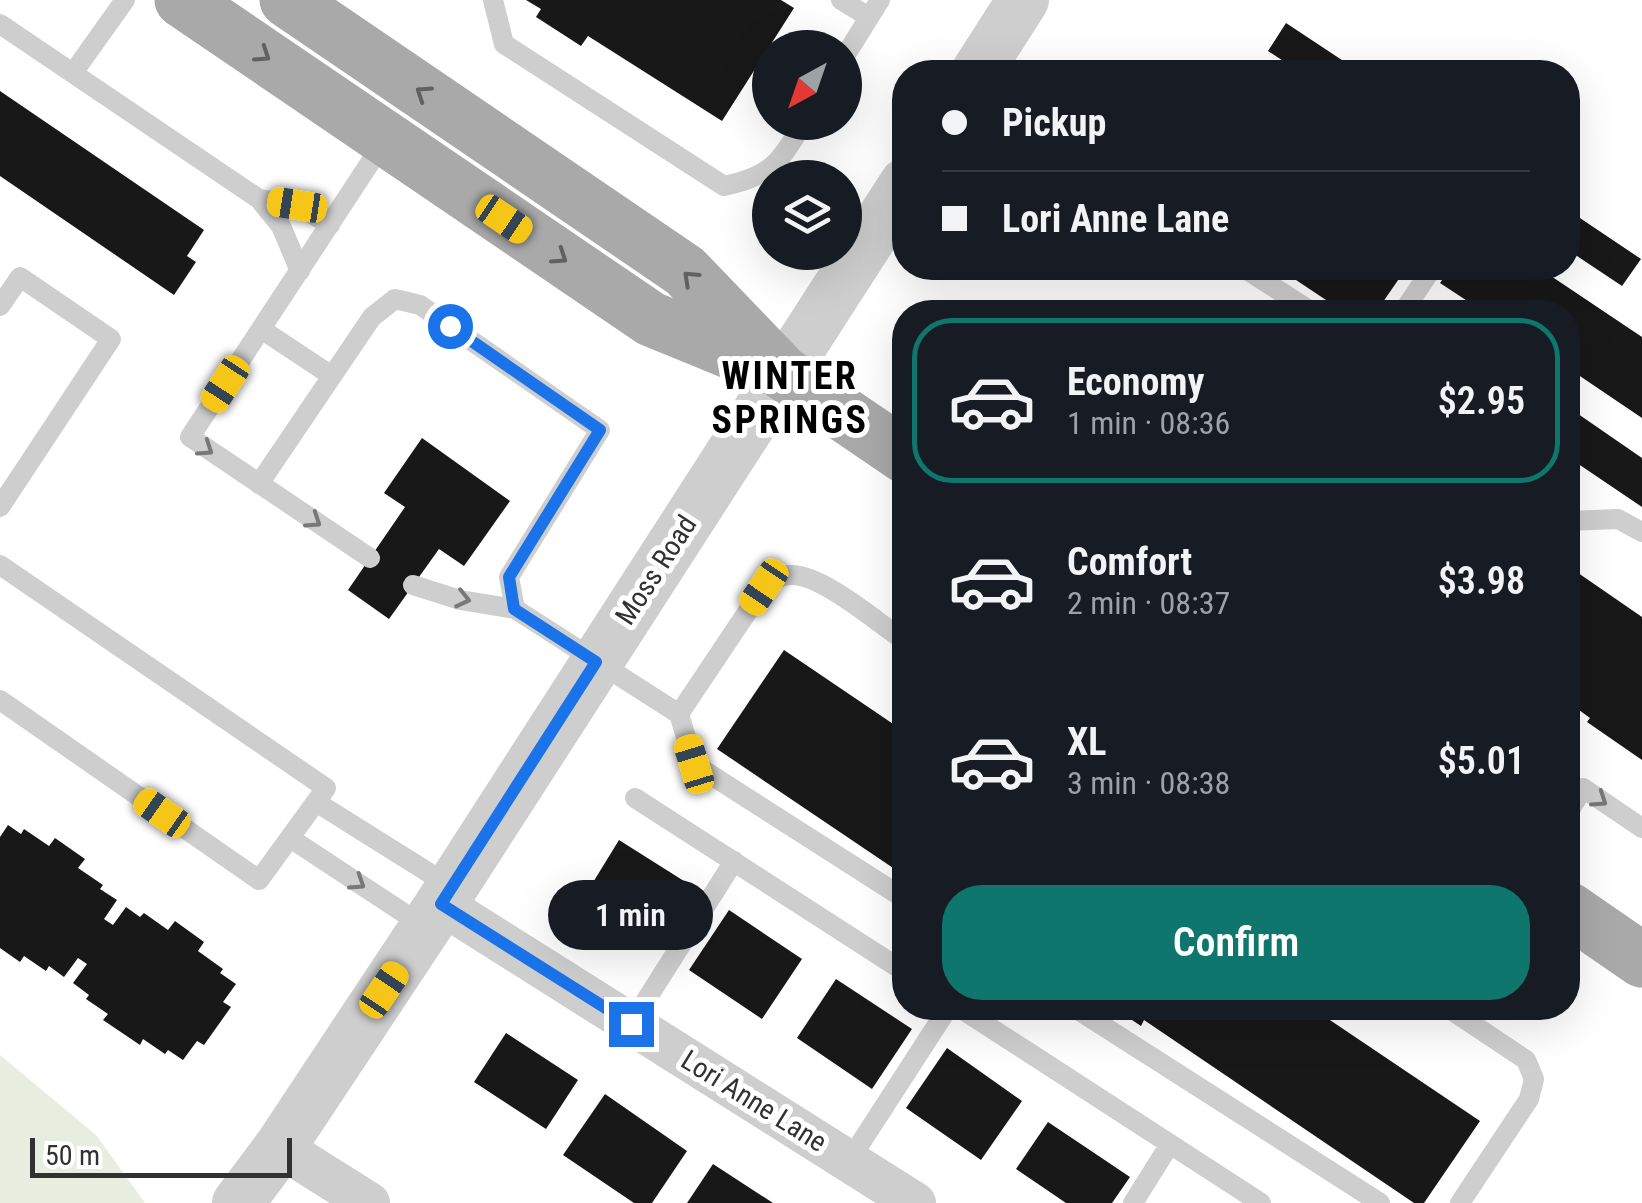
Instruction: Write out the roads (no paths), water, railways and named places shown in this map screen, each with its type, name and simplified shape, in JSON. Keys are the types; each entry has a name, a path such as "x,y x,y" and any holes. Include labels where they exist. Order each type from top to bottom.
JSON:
{"main road":[{"path":"182,0 651,320 783,372"},
{"path":"310,8 684,271 783,372 892,447"},
{"path":"1580,917 1642,960"}],"street":[{"path":"983,60 1010,5"},
{"name":"Moss Road","path":"238,1203 280,1147 439,906 892,204"},
{"name":"Lori Anne Lane","path":"439,906 915,1203"},
{"path":"280,1147 370,1203"}],"lane":[{"path":"73,73 125,0"},
{"path":"493,0 504,44 724,186 756,179 782,159 793,140"},
{"path":"840,0 874,9"},
{"path":"0,24 259,199 281,226 300,271"},
{"path":"370,558 190,438 386,139"},
{"path":"259,199 297,205 330,225"},
{"path":"0,306 20,276 111,339 0,507"},
{"path":"1263,280 1293,300"},
{"path":"258,484 372,317 395,299 420,305 600,430 509,577 514,609"},
{"path":"261,330 332,376"},
{"path":"1580,520 1618,519 1642,532"},
{"path":"0,565 326,788 260,880 0,700"},
{"path":"678,714 764,587 778,576 796,574 821,584 892,632"},
{"path":"413,586 460,600 514,609 678,714 694,764 892,891"},
{"path":"1580,793 1583,788 1642,828"},
{"path":"635,798 892,964"},
{"path":"316,802 439,906"},
{"path":"290,838 439,906"},
{"path":"631,1024 734,862"},
{"path":"849,1161 940,1020"},
{"path":"979,1020 1261,1203"},
{"path":"1093,1020 1380,1203"},
{"path":"1460,1203 1529,1099 1534,1078 1526,1060 1466,1020"},
{"path":"1134,1203 1170,1144"}],"district":[{"name":"WINTER SPRINGS","path":"790,398"}]}
